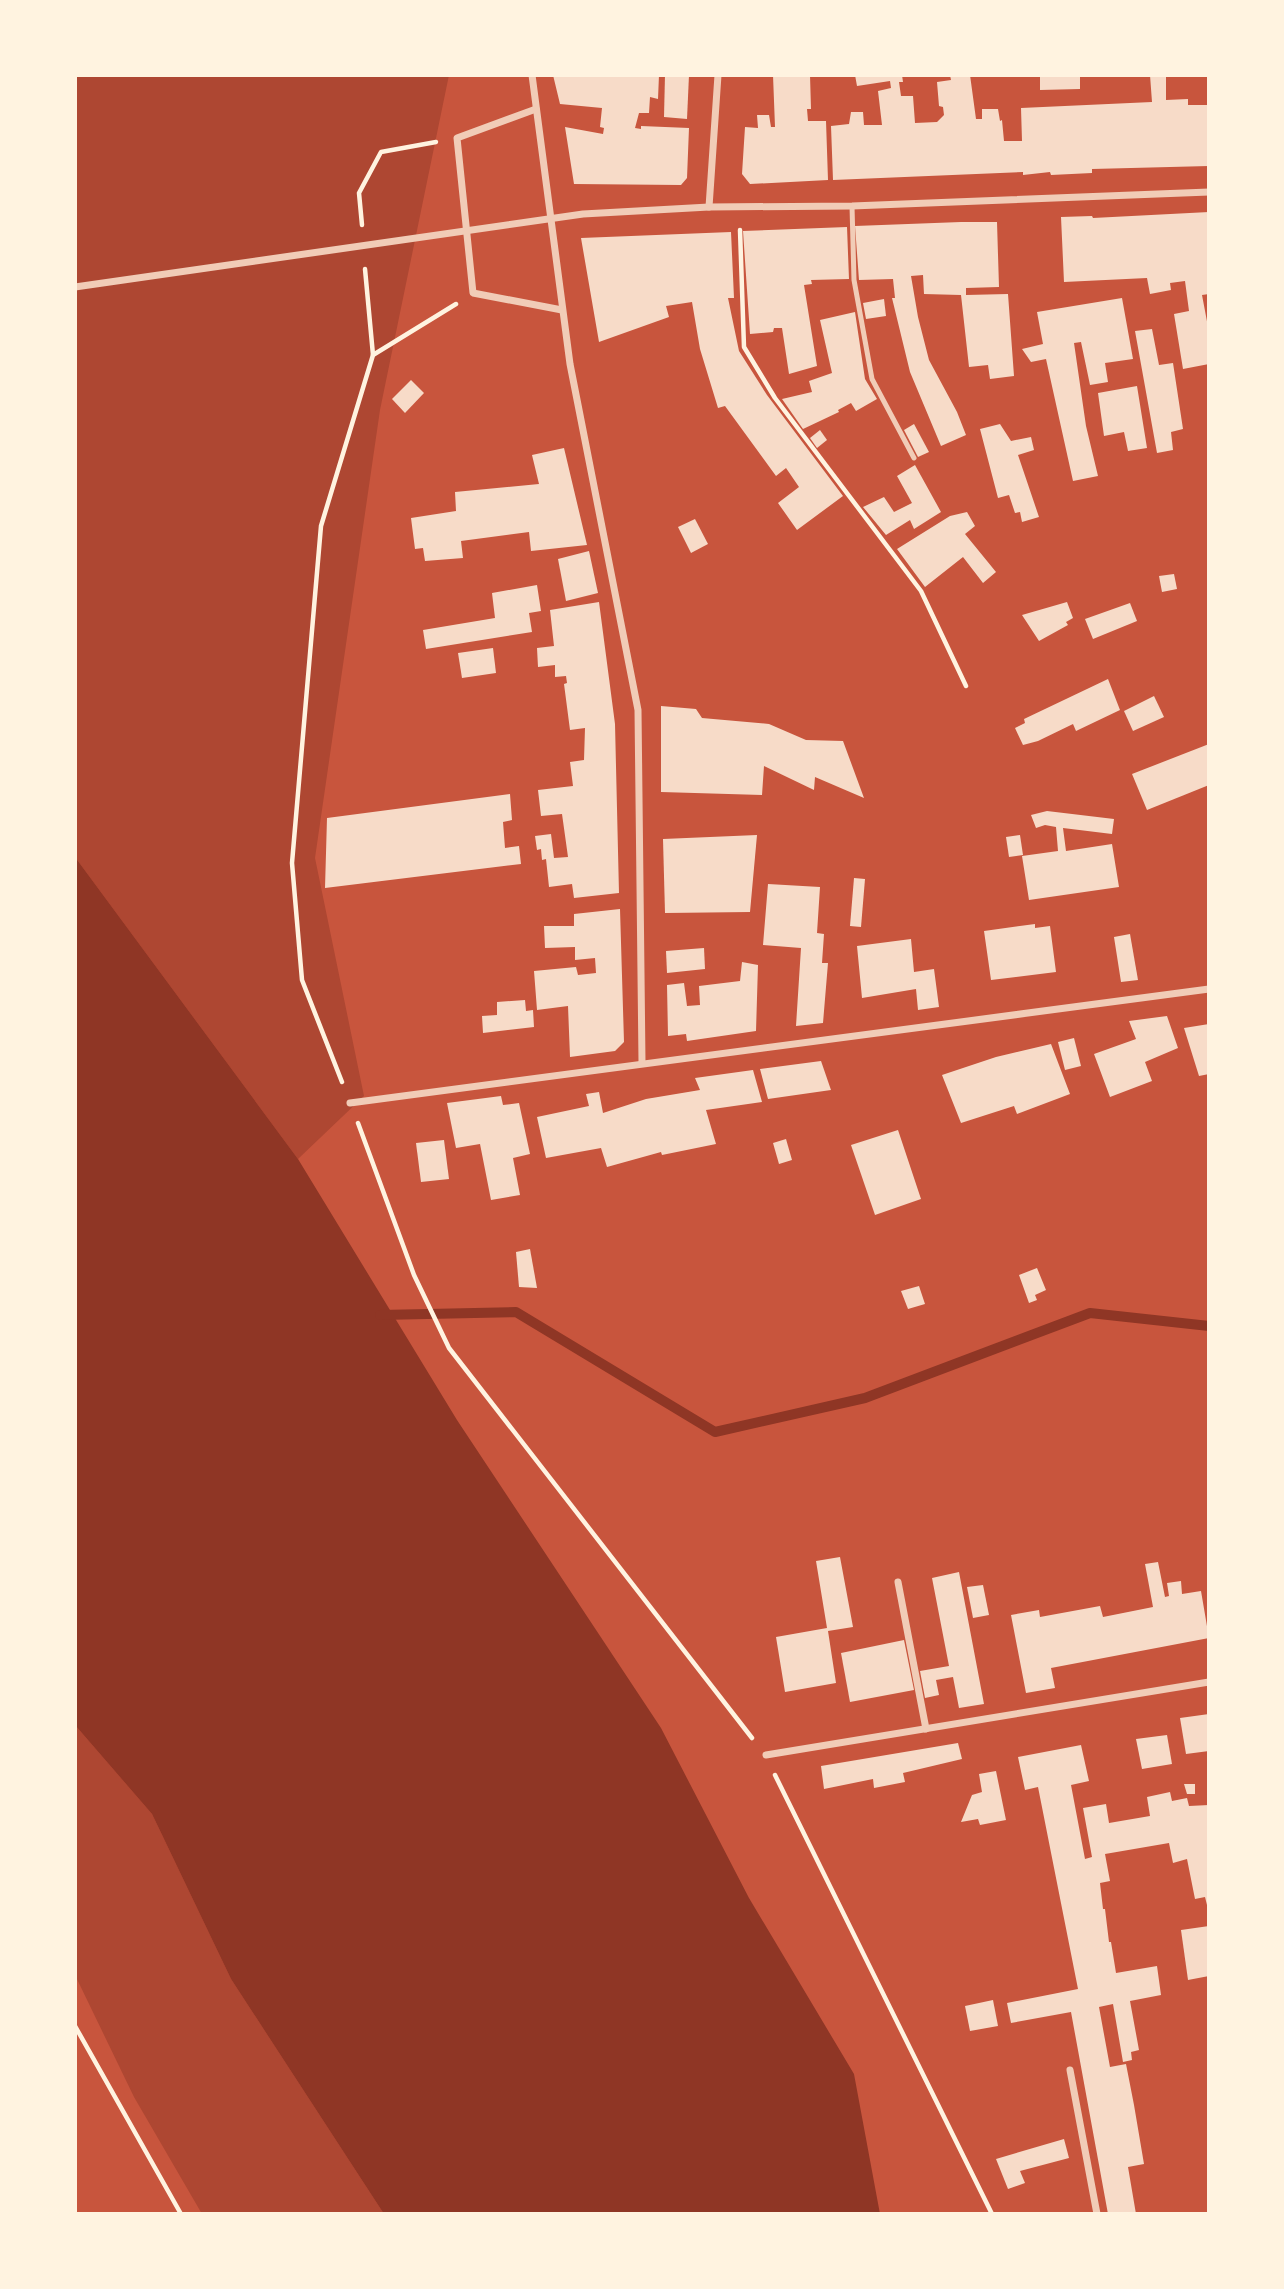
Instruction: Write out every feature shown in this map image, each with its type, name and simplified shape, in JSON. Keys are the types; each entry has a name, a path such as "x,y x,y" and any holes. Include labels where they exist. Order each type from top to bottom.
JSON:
{"street":[{"path":"532,75 570,364 638,710 642,1062"},
{"path":"709,207 718,75"},
{"path":"536,109 457,138 473,293 562,310"},
{"path":"75,287 583,214 709,207 852,206 1209,192"},
{"path":"350,1103 642,1062 1209,989"},
{"path":"898,1582 926,1729"},
{"path":"766,1755 1209,1682"},
{"path":"1069,2070 1097,2214"}],"lane":[{"path":"852,206 855,280 872,379 914,458"}],"path":[{"path":"739,208 744,347 775,398 921,591 966,686"},
{"path":"473,293 373,355 321,526 292,863 302,980 414,1275 449,1348 766,1755 992,2214"},
{"path":"75,2026 181,2214"}],"shaded area":[{"path":"75,75 449,75 380,410 315,858 364,1096 298,1159 75,857"},
{"path":"75,857 298,1159 457,1420 661,1728 749,1898 854,2074 880,2214 384,2214 231,1979 152,1814 75,1725"},
{"path":"75,1725 152,1814 231,1979 384,2214 202,2214 134,2097 75,1975"}],"building":[{"path":"553,75 659,75 658,99 650,97 649,113 639,113 635,128 689,128 687,178 681,185 574,184 565,127 603,134 604,128 600,127 602,108 560,104"},
{"path":"665,75 689,75 687,119 664,117"},
{"path":"773,75 810,75 811,109 807,109 808,121 826,121 828,180 750,184 742,174 745,127 758,128 757,115 769,115 771,127 775,127"},
{"path":"855,75 902,75 903,82 899,82 901,96 913,96 915,123 937,122 944,115 943,107 939,106 937,82 951,80 950,75 970,75 976,119 982,119 982,109 998,109 1004,141 1022,141 1021,108 1152,102 1150,75 1166,75 1166,100 1188,99 1188,105 1209,105 1209,166 1092,169 1092,173 1051,175 1050,172 1023,175 1023,172 833,180 831,126 849,124 851,112 863,112 864,125 882,125 878,91 891,88 890,81 857,86"},
{"path":"1040,75 1080,75 1080,89 1040,90"},
{"path":"1209,212 1209,294 1202,295 1209,332 1209,364 1183,369 1174,314 1189,311 1185,281 1170,283 1171,290 1150,294 1147,278 1064,282 1061,217"},
{"path":"997,222 999,287 966,288 966,295 1008,294 1014,376 990,379 988,365 969,367 961,295 924,294 923,275 911,276 929,360 957,412 966,435 941,446 910,372 892,298 895,298 893,279 859,280 855,226"},
{"path":"847,227 849,279 811,280 812,284 804,285 817,366 789,374 782,328 774,328 773,332 750,334 743,231"},
{"path":"731,232 734,298 728,298 739,351 767,395 843,496 797,530 778,503 799,487 786,468 776,476 725,406 718,408 700,349 692,302 666,306 669,317 599,342 581,238"},
{"path":"1122,298 1133,359 1105,363 1108,382 1090,385 1081,342 1074,343 1086,426 1098,476 1073,481 1046,359 1031,362 1022,349 1043,344 1037,312"},
{"path":"884,299 886,316 866,319 863,303"},
{"path":"855,312 865,379 877,399 856,411 851,403 838,410 839,412 803,429 782,399 812,392 809,381 832,373 820,320"},
{"path":"1152,329 1159,365 1173,363 1183,429 1171,432 1173,450 1157,453 1135,331"},
{"path":"411,380 424,393 405,413 392,399"},
{"path":"1137,386 1147,448 1128,451 1124,432 1104,436 1098,393"},
{"path":"914,424 929,452 918,457 904,430"},
{"path":"1000,424 1011,441 1031,437 1034,450 1018,455 1039,517 1022,522 1020,512 1015,513 1009,495 998,498 980,429"},
{"path":"820,430 827,440 817,448 810,438"},
{"path":"564,448 587,545 531,551 529,532 461,541 463,558 425,561 423,548 415,549 411,518 456,511 455,492 539,484 532,455"},
{"path":"915,465 941,512 914,529 910,520 886,535 863,507 884,497 894,512 912,503 897,476"},
{"path":"967,512 975,526 965,534 996,572 983,583 963,557 925,587 897,549 950,516"},
{"path":"695,519 708,544 691,553 678,527"},
{"path":"589,551 598,593 566,601 558,559"},
{"path":"1174,574 1177,589 1162,592 1159,576"},
{"path":"537,585 541,611 529,613 532,632 426,649 423,630 495,618 492,593"},
{"path":"599,602 615,724 619,893 574,898 572,884 549,887 546,859 542,860 541,849 537,850 535,836 551,834 554,858 568,857 562,814 541,816 538,790 573,786 570,762 584,760 585,728 570,730 564,684 567,683 566,676 555,677 555,665 538,667 537,648 554,646 550,610"},
{"path":"1067,602 1073,618 1066,622 1068,625 1039,641 1022,615"},
{"path":"1130,603 1137,621 1093,639 1085,619"},
{"path":"493,648 496,673 462,678 458,653"},
{"path":"1108,679 1120,710 1076,731 1073,724 1038,741 1023,745 1015,728 1025,723 1024,719"},
{"path":"1154,696 1164,717 1133,731 1124,711"},
{"path":"661,706 696,709 702,718 769,724 806,740 843,741 864,798 815,777 814,790 764,766 762,795 661,792"},
{"path":"1209,744 1209,785 1147,810 1132,774"},
{"path":"510,794 512,820 503,822 505,848 519,846 521,864 325,888 327,818"},
{"path":"1047,811 1114,819 1112,834 1063,828 1066,851 1112,844 1119,887 1029,900 1022,856 1058,851 1056,827 1045,825 1036,828 1031,815"},
{"path":"757,835 750,912 665,913 663,839"},
{"path":"1020,835 1023,855 1009,857 1006,837"},
{"path":"854,878 865,879 861,927 850,926"},
{"path":"768,884 820,887 817,933 824,934 822,963 828,963 823,1023 796,1026 801,948 763,945"},
{"path":"620,909 624,1042 615,1051 570,1057 568,1006 537,1010 534,971 576,967 578,975 596,973 595,958 575,960 575,947 545,948 544,926 574,926 574,914"},
{"path":"1035,924 1035,928 1050,926 1056,972 991,980 984,931"},
{"path":"1130,934 1138,980 1121,982 1114,937"},
{"path":"911,939 914,972 934,969 939,1007 918,1010 916,989 862,998 857,946"},
{"path":"704,948 705,969 667,973 666,951"},
{"path":"742,962 758,965 756,1031 687,1041 686,1034 668,1036 667,985 684,983 687,1006 700,1005 699,986 740,981"},
{"path":"525,1000 526,1011 533,1010 534,1027 483,1033 482,1016 497,1015 497,1002"},
{"path":"1167,1016 1178,1048 1145,1062 1152,1081 1110,1097 1094,1054 1136,1039 1129,1021"},
{"path":"1209,1024 1209,1074 1199,1076 1184,1028"},
{"path":"1074,1038 1081,1066 1065,1070 1058,1042"},
{"path":"1051,1044 1070,1094 1017,1114 1014,1106 961,1123 942,1075 996,1057"},
{"path":"821,1061 831,1090 768,1099 760,1069"},
{"path":"753,1070 762,1102 706,1110 716,1144 662,1155 661,1152 607,1167 601,1148 546,1158 537,1117 589,1106 586,1094 599,1092 603,1113 646,1099 700,1090 695,1078"},
{"path":"501,1096 503,1105 519,1103 530,1154 513,1158 520,1195 491,1200 480,1144 456,1148 447,1103"},
{"path":"898,1130 921,1199 875,1215 851,1145"},
{"path":"786,1139 792,1160 779,1164 773,1143"},
{"path":"444,1140 449,1179 421,1182 416,1143"},
{"path":"530,1249 537,1288 519,1287 516,1252"},
{"path":"1037,1268 1046,1290 1035,1295 1037,1300 1029,1303 1019,1275"},
{"path":"919,1286 925,1304 908,1309 901,1291"},
{"path":"840,1557 853,1627 828,1631 836,1683 785,1692 776,1637 827,1628 816,1561"},
{"path":"1158,1562 1165,1597 1169,1596 1167,1583 1181,1581 1182,1594 1201,1591 1209,1638 1051,1668 1055,1688 1026,1693 1011,1615 1039,1610 1040,1617 1100,1606 1103,1617 1153,1607 1145,1564"},
{"path":"959,1572 984,1704 959,1708 953,1677 936,1680 939,1695 925,1698 920,1671 949,1666 932,1578"},
{"path":"983,1585 989,1615 973,1618 967,1587"},
{"path":"904,1640 914,1690 850,1702 841,1653"},
{"path":"1209,1714 1209,1751 1186,1754 1180,1718"},
{"path":"1167,1735 1172,1764 1142,1769 1136,1739"},
{"path":"958,1743 962,1759 903,1773 905,1782 874,1788 873,1779 824,1789 821,1766"},
{"path":"1081,1745 1089,1781 1071,1785 1085,1859 1092,1857 1083,1808 1106,1804 1109,1823 1150,1816 1147,1797 1170,1792 1172,1801 1187,1798 1189,1806 1209,1805 1209,1913 1205,1897 1195,1899 1187,1859 1173,1863 1169,1843 1105,1854 1110,1881 1100,1883 1116,1973 1157,1966 1161,1995 1130,2001 1139,2050 1131,2052 1132,2060 1123,2062 1113,2004 1099,2007 1110,2067 1126,2064 1134,2105 1144,2164 1128,2167 1136,2214 1108,2214 1071,2012 1011,2023 1007,2003 1078,1989 1038,1787 1025,1790 1018,1757"},
{"path":"996,1771 1006,1820 980,1825 978,1819 961,1822 972,1795 982,1792 979,1774"},
{"path":"1184,1784 1195,1784 1195,1794 1187,1794"},
{"path":"1209,1926 1209,1976 1188,1980 1181,1930"},
{"path":"993,2000 998,2026 970,2031 965,2006"},
{"path":"1064,2139 1069,2158 1020,2171 1025,2183 1008,2189 996,2159"}],"waterway":[{"path":"380,1315 516,1312 715,1432 865,1398 1090,1313 1209,1326"}]}
